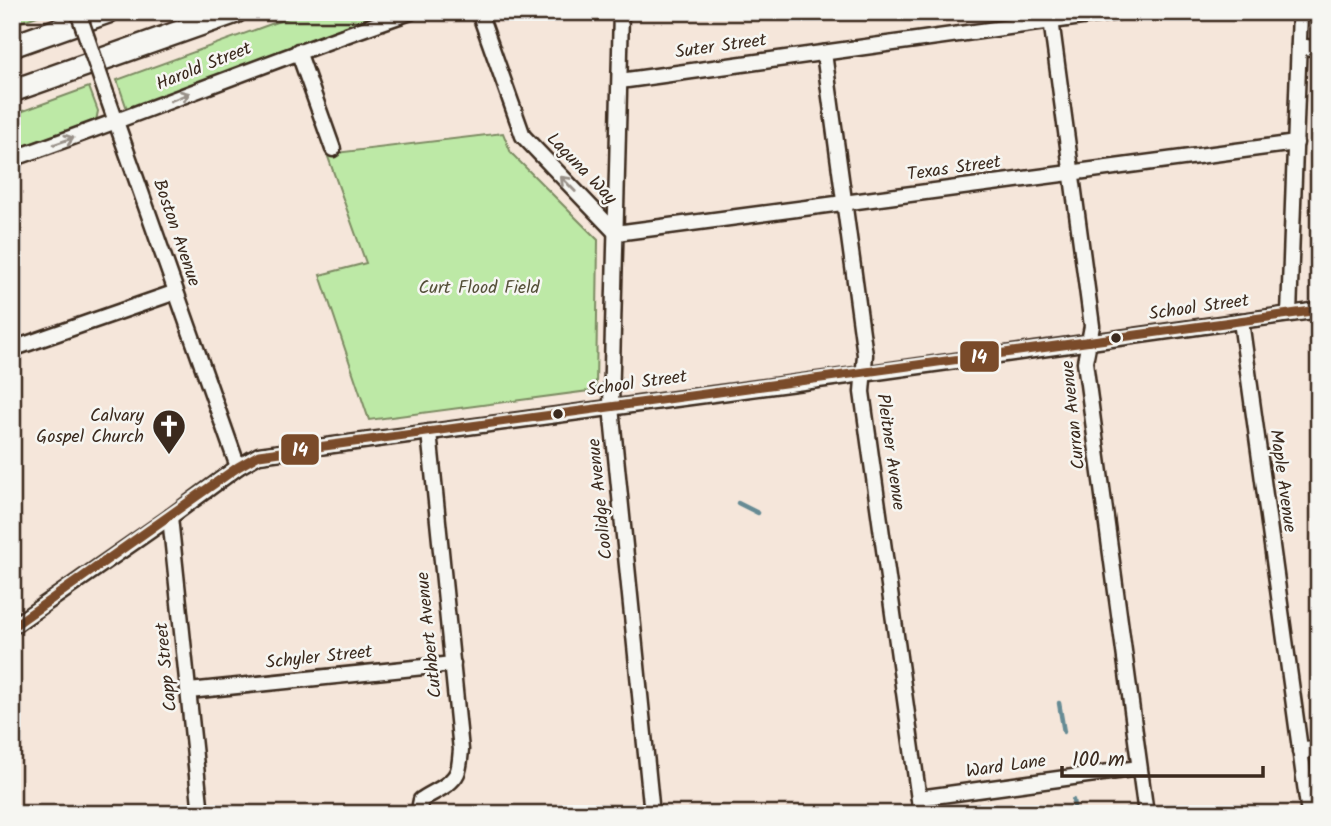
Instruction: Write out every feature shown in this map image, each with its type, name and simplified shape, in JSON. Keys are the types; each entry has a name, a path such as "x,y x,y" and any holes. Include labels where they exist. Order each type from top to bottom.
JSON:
{"highway":[{"path":"12,46 108,12"},
{"path":"12,91 236,12"}],"street":[{"name":"Boston Avenue","path":"78,12 238,467"},
{"name":"Harold Street","path":"12,159 117,122 298,51 411,12"},
{"name":"Laguna Way","path":"479,12 523,136 616,233"},
{"name":"Coolidge Avenue","path":"621,12 611,407 652,814"},
{"name":"Suter Street","path":"620,81 824,53 1051,17 1118,12"},
{"path":"1289,314 1300,12"},
{"name":"Curran Avenue","path":"1051,17 1092,326 1085,362 1146,814"},
{"path":"1299,46 1319,49"},
{"path":"298,51 333,149"},
{"name":"Pleitner Avenue","path":"824,53 865,355 862,392 921,814"},
{"name":"Texas Street","path":"616,233 1296,143"},
{"path":"12,349 176,292"},
{"name":"School Street","path":"12,627 238,467 259,455 1087,344 1319,310"},
{"name":"Maple Avenue","path":"1241,321 1308,814"},
{"name":"Cuthbert Avenue","path":"418,814 421,800 446,786 457,774 461,750 429,432"},
{"name":"Capp Street","path":"170,517 201,814"},
{"name":"Schyler Street","path":"189,691 453,664"},
{"path":"1300,751 1319,748"},
{"name":"Ward Lane","path":"919,798 1139,768"}],"green space":[{"path":"12,12 48,12 12,25"},
{"path":"304,12 384,12 127,109 117,80"},
{"path":"89,87 98,111 96,121 12,150 12,115"},
{"name":"Curt Flood Field","path":"503,133 511,153 598,240 596,390 369,420 320,275 366,263 327,154"}],"waterway":[{"path":"738,503 758,513"},
{"path":"1059,703 1064,732"},
{"path":"1073,800 1075,814"}],"transit line":[{"name":"14","path":"12,627 238,467 259,455 1319,310"}],"place":[{"name":"Calvary Gospel Church","path":"169,456"}]}
